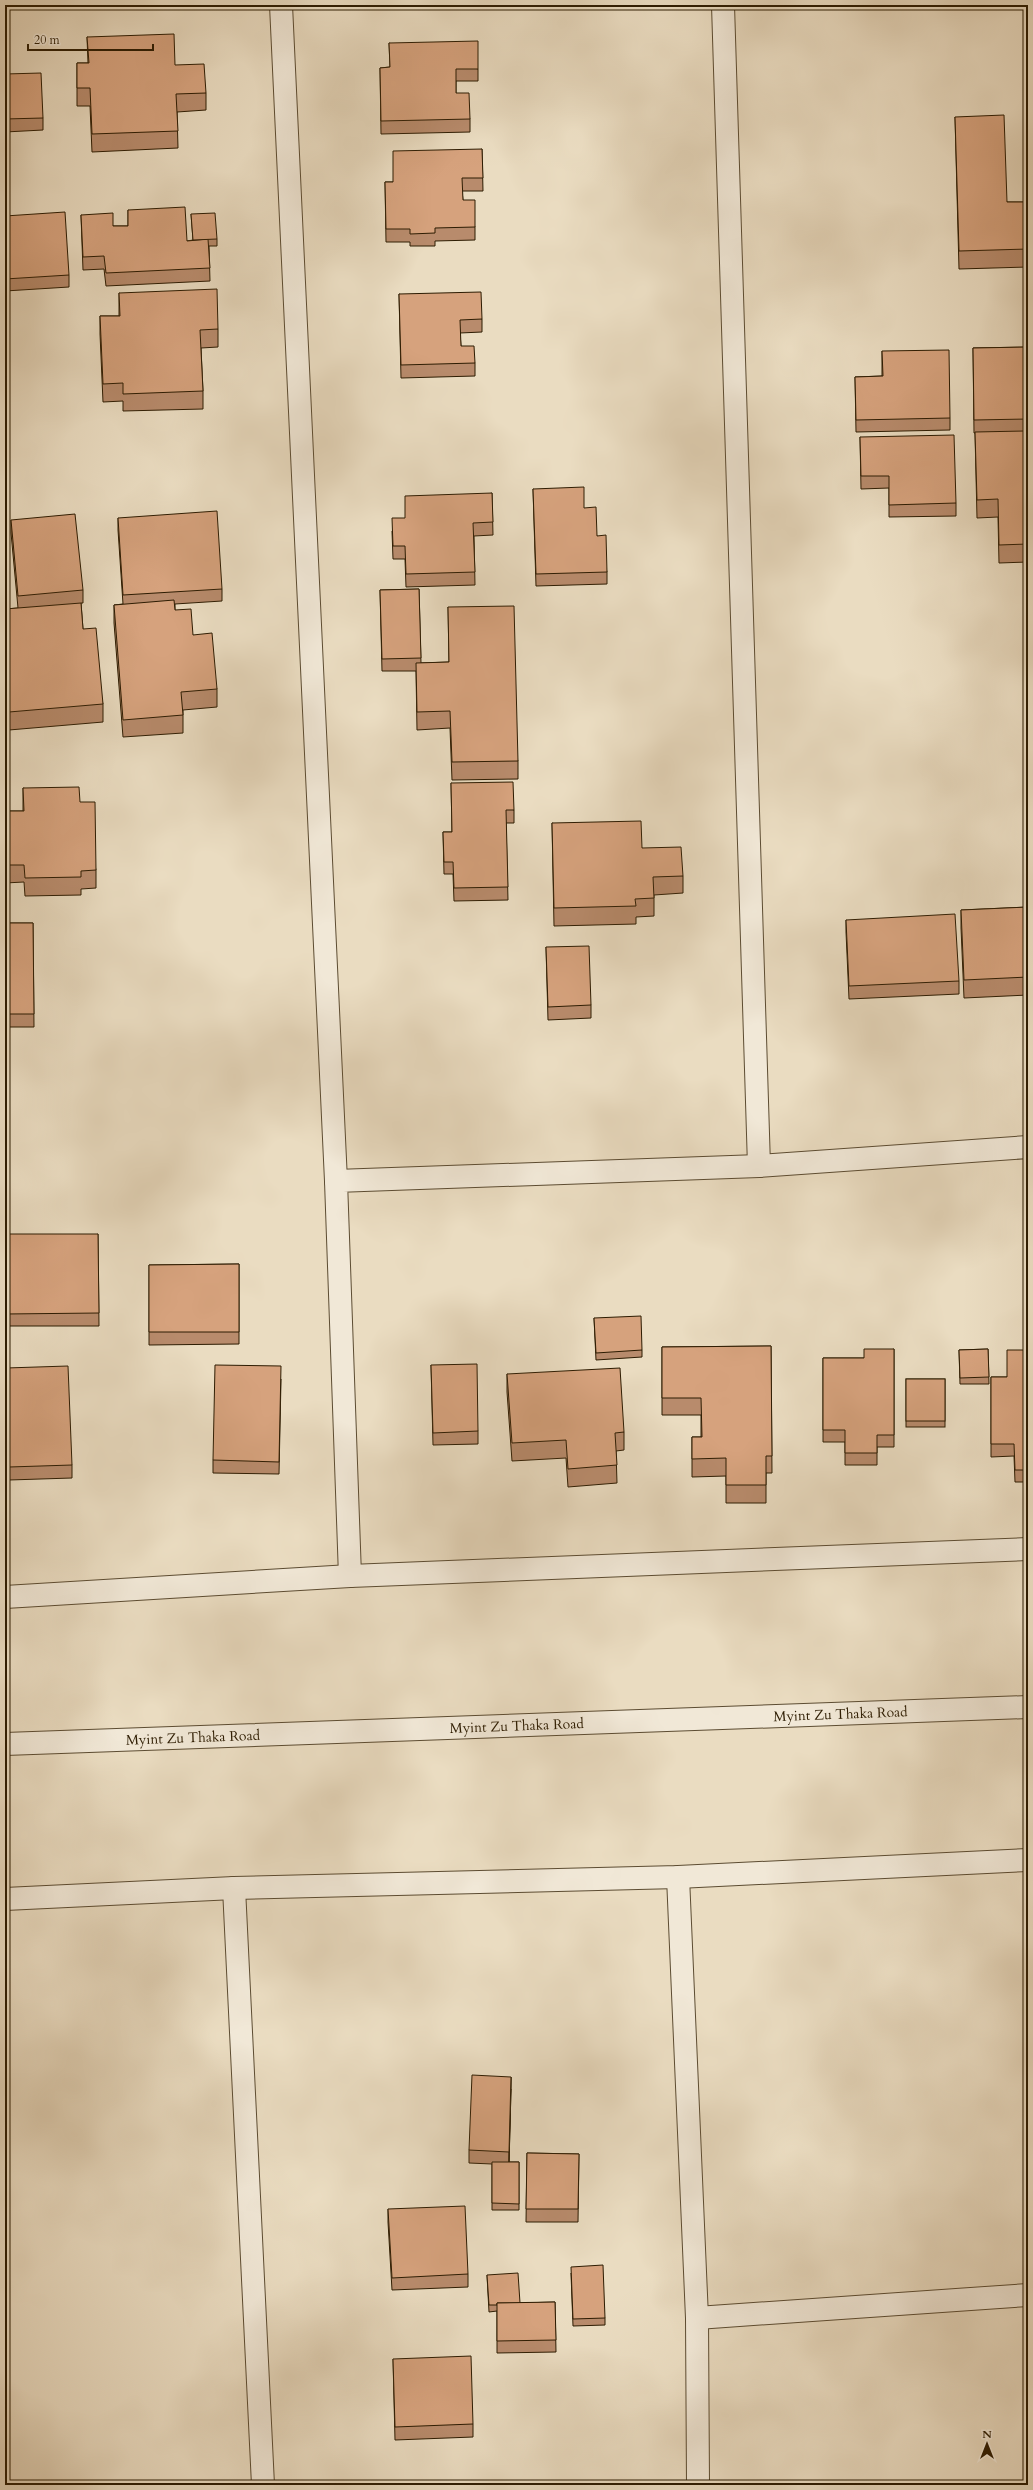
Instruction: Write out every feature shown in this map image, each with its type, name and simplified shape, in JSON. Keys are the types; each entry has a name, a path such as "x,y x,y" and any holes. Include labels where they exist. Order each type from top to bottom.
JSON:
{"street":[{"path":"281,5 336,1181 350,1576"},
{"path":"723,5 759,1166"},
{"path":"336,1181 759,1166 1028,1148"},
{"path":"5,1597 350,1576 1028,1549"},
{"name":"Myint Zu Thaka Road","path":"5,1744 1028,1707"},
{"path":"5,1899 234,1888 678,1877 1028,1860"},
{"path":"678,1877 697,2318 698,2485"},
{"path":"234,1888 263,2485"},
{"path":"697,2318 1028,2295"}],"building":[{"path":"174,34 175,65 204,64 206,93 176,94 178,131 92,134 90,88 77,88 77,63 89,63 87,37"},
{"path":"478,41 478,69 456,69 456,93 469,93 470,119 381,121 380,68 390,67 389,43"},
{"path":"41,73 43,118 5,119 5,74"},
{"path":"1004,115 1007,202 1028,202 1028,249 959,251 955,117"},
{"path":"482,149 483,178 462,178 463,200 475,200 475,227 435,228 435,233 410,234 410,229 386,229 385,182 393,182 393,151"},
{"path":"185,207 187,241 208,239 210,268 106,273 104,256 83,257 81,215 113,213 113,226 128,226 128,210"},
{"path":"65,212 69,275 5,279 5,216"},
{"path":"215,213 217,239 193,240 191,214"},
{"path":"217,289 218,329 200,330 203,391 123,394 123,383 103,384 100,316 120,316 119,293"},
{"path":"481,292 482,319 460,320 461,346 474,346 475,363 401,365 399,294"},
{"path":"1028,347 1028,419 974,420 973,348"},
{"path":"949,350 950,418 856,420 855,377 883,376 882,351"},
{"path":"1025,431 1026,460 1028,460 1028,544 999,545 998,499 977,500 975,432"},
{"path":"954,435 956,503 889,505 889,476 861,476 860,437"},
{"path":"584,487 584,508 596,507 597,536 606,535 607,572 536,574 533,489"},
{"path":"492,493 493,522 473,523 475,572 406,574 405,546 393,546 392,518 405,518 405,496"},
{"path":"217,511 222,589 123,595 118,518"},
{"path":"75,514 83,590 18,596 11,520"},
{"path":"419,589 421,658 382,659 380,590"},
{"path":"174,600 175,610 191,609 193,635 212,633 217,689 181,692 183,715 123,720 114,605"},
{"path":"81,603 83,629 96,628 103,704 9,712 5,670 5,609"},
{"path":"514,606 518,761 452,762 450,711 417,712 416,663 449,662 448,607"},
{"path":"513,782 514,810 506,810 508,887 454,888 453,862 444,862 443,832 452,832 451,783"},
{"path":"79,787 80,802 95,802 96,870 81,871 81,877 25,878 24,865 5,865 5,811 24,811 23,788"},
{"path":"641,821 642,848 681,847 683,876 653,877 654,898 635,899 636,906 554,908 552,823"},
{"path":"1028,907 1028,977 964,980 961,910"},
{"path":"955,914 959,981 849,986 846,920"},
{"path":"5,923 33,923 34,1014 5,1014"},
{"path":"589,946 591,1005 548,1007 546,947"},
{"path":"8,1234 98,1234 99,1313 5,1314 5,1276 9,1276"},
{"path":"239,1264 239,1332 149,1332 149,1265"},
{"path":"641,1316 642,1350 596,1353 594,1318"},
{"path":"771,1346 772,1456 766,1456 766,1485 726,1485 726,1458 692,1459 692,1437 702,1437 701,1398 662,1398 662,1347"},
{"path":"864,1349 894,1349 894,1435 877,1435 877,1453 845,1453 845,1430 823,1430 823,1358 864,1358"},
{"path":"988,1349 989,1377 960,1378 959,1350"},
{"path":"1007,1350 1028,1350 1028,1470 1015,1470 1014,1444 991,1444 991,1377 1007,1377"},
{"path":"477,1364 478,1431 433,1433 431,1365"},
{"path":"215,1365 281,1366 279,1462 213,1460"},
{"path":"68,1366 72,1465 9,1467 6,1368"},
{"path":"620,1368 624,1432 615,1433 617,1465 568,1469 566,1440 512,1443 507,1374"},
{"path":"906,1379 945,1379 945,1421 906,1421"},
{"path":"472,2075 511,2077 509,2152 469,2150"},
{"path":"527,2153 579,2154 578,2209 526,2209"},
{"path":"492,2162 519,2162 519,2204 492,2203"},
{"path":"465,2206 468,2274 392,2278 388,2209"},
{"path":"603,2265 605,2318 573,2319 571,2267"},
{"path":"518,2273 520,2303 497,2303 497,2305 489,2305 487,2275"},
{"path":"555,2302 556,2340 497,2341 497,2303"},
{"path":"471,2356 473,2424 395,2427 393,2359"}]}
